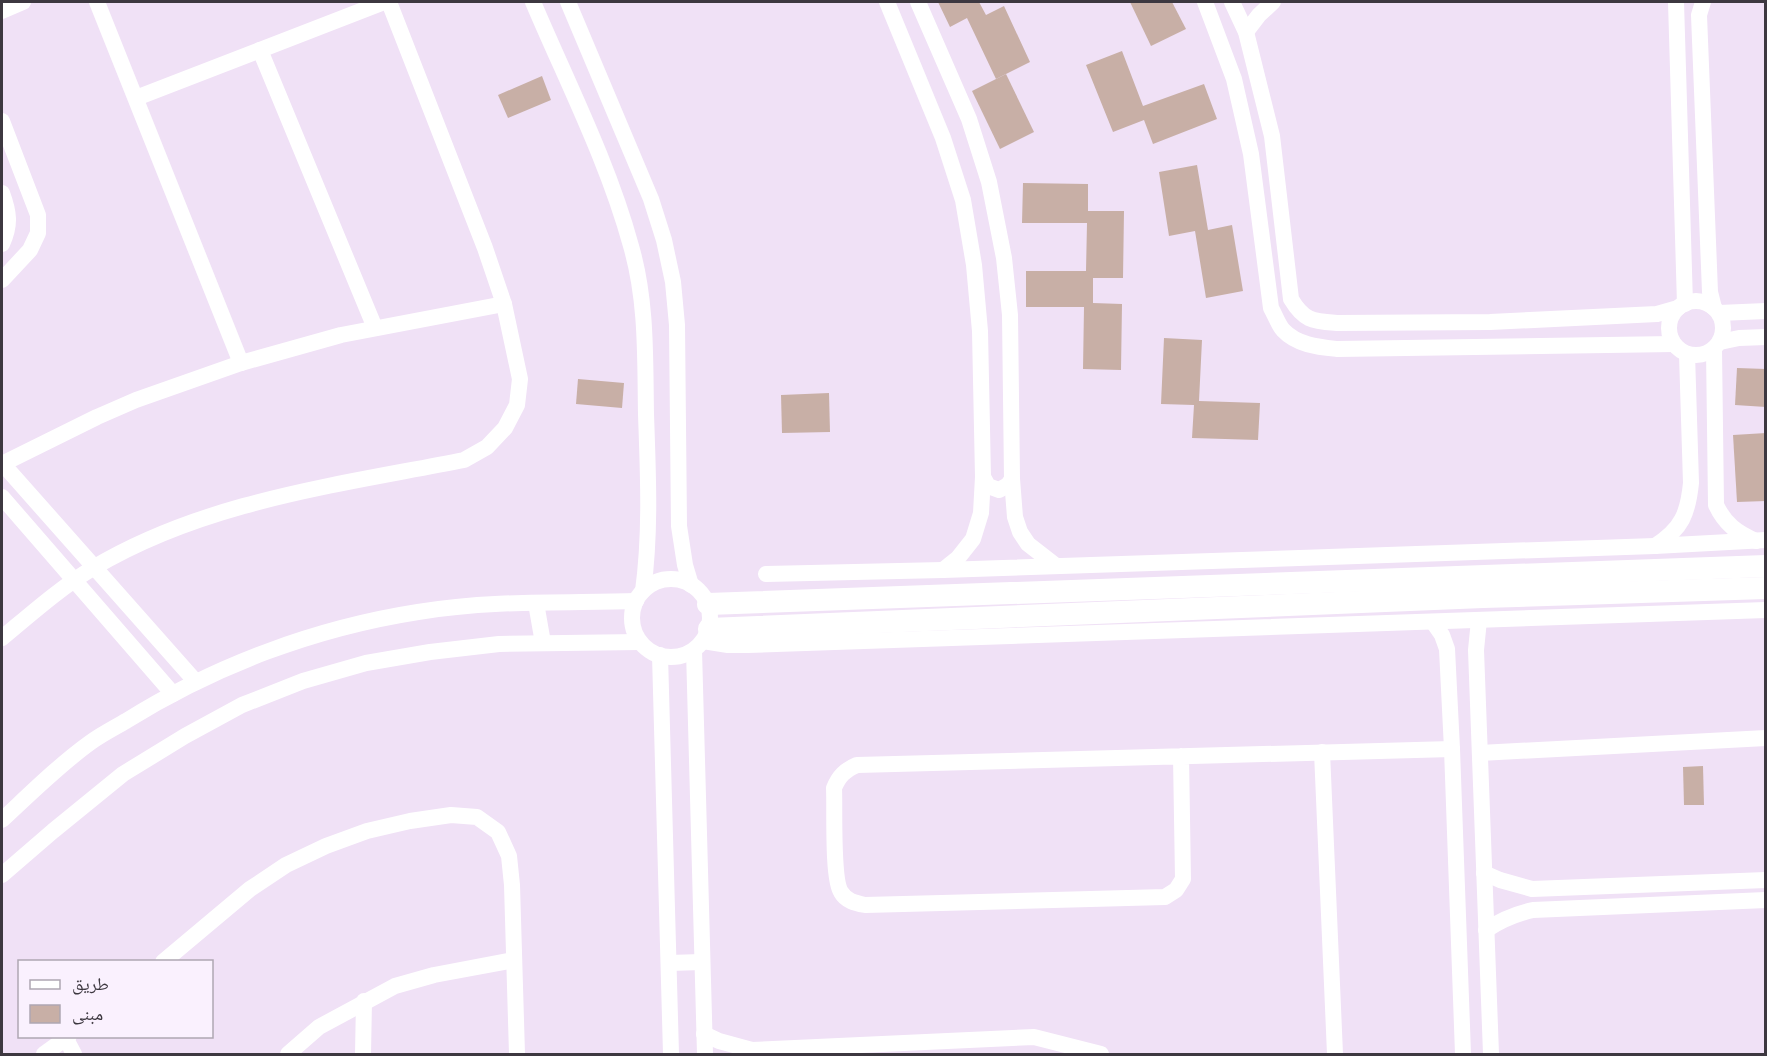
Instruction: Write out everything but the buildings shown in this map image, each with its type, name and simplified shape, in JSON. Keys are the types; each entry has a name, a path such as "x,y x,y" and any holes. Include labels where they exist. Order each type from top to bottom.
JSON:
{"street":[{"path":"2,11 23,2"},
{"path":"97,2 241,363"},
{"path":"136,98 384,2"},
{"path":"2,638 74,580 132,547 206,517 252,503 464,460 487,447 505,428 517,405 520,378 504,304 485,248 389,2"},
{"path":"533,2 617,201 632,249 640,288 644,327 649,526 640,596 633,615 633,622 640,642 649,650 672,657 683,655 702,640 1401,612 1766,588"},
{"path":"568,2 651,199 664,240 673,282 677,325 680,536 691,585"},
{"path":"887,2 943,138 963,200 974,265 980,331 983,477 981,513 973,539 958,558 943,570"},
{"path":"918,2 969,119 989,182 1002,247 1010,315 1012,479 1015,518 1020,532 1028,543 1054,565"},
{"path":"1205,2 1234,79 1251,154 1271,308 1283,329 1298,341 1318,347 1337,349 1635,344 1680,349 1703,355 1717,346 1739,338 1766,337"},
{"path":"1232,2 1246,32 1272,136 1290,290 1300,314 1314,321 1337,323 1490,321 1657,314 1700,302 1717,310 1766,311"},
{"path":"1246,32 1259,15 1274,2"},
{"path":"1655,546 1678,528 1690,501 1691,483 1680,349 1669,328 1673,314 1682,306 1677,9 1701,8 1710,292 1724,328 1717,346 1716,506 1722,518 1731,527 1743,535 1761,541"},
{"path":"260,50 375,328"},
{"path":"2,121 38,215 38,233 30,250 2,280"},
{"path":"2,193 9,216 8,231 2,244"},
{"path":"196,682 2,463 136,400 241,363 375,328 504,304"},
{"path":"1633,315 1641,328 1635,344"},
{"path":"983,477 988,486 999,490 1008,485 1012,479"},
{"path":"1691,483 1694,489 1702,495 1711,493 1716,483"},
{"path":"2,497 173,694"},
{"path":"766,574 943,570 1761,541"},
{"path":"708,604 1766,566"},
{"path":"2,820 91,742 196,682 225,668 297,641 419,611 494,604 640,596 654,583 666,579 679,580 691,585 701,593 708,604 710,616 702,640 702,962 705,1054"},
{"path":"536,603 543,643"},
{"path":"1401,612 1433,622 1766,610"},
{"path":"1479,620 1476,650 1491,1054"},
{"path":"1433,622 1442,635 1447,649 1463,1054"},
{"path":"2,875 123,774 242,705 303,681 366,663 430,652 499,644 640,642"},
{"path":"660,655 671,1054"},
{"path":"1480,753 1766,738"},
{"path":"1181,756 1183,879 1176,890 1165,897 865,905 850,902 840,891 837,877 834,788 839,777 847,769 857,765 1452,748"},
{"path":"1322,752 1335,1054"},
{"path":"165,960 250,889 286,865 326,846 367,831 451,815 477,817 498,832 509,856 517,1054"},
{"path":"1485,873 1532,889 1766,880"},
{"path":"1486,930 1500,920 1533,910 1766,900"},
{"path":"288,1054 319,1027 395,986 434,975 514,960"},
{"path":"669,963 702,962"},
{"path":"363,1054 364,1001"},
{"path":"704,1034 736,1047 778,1052 1034,1037 1101,1054"},
{"path":"44,1054 67,1038 74,1054"}]}
